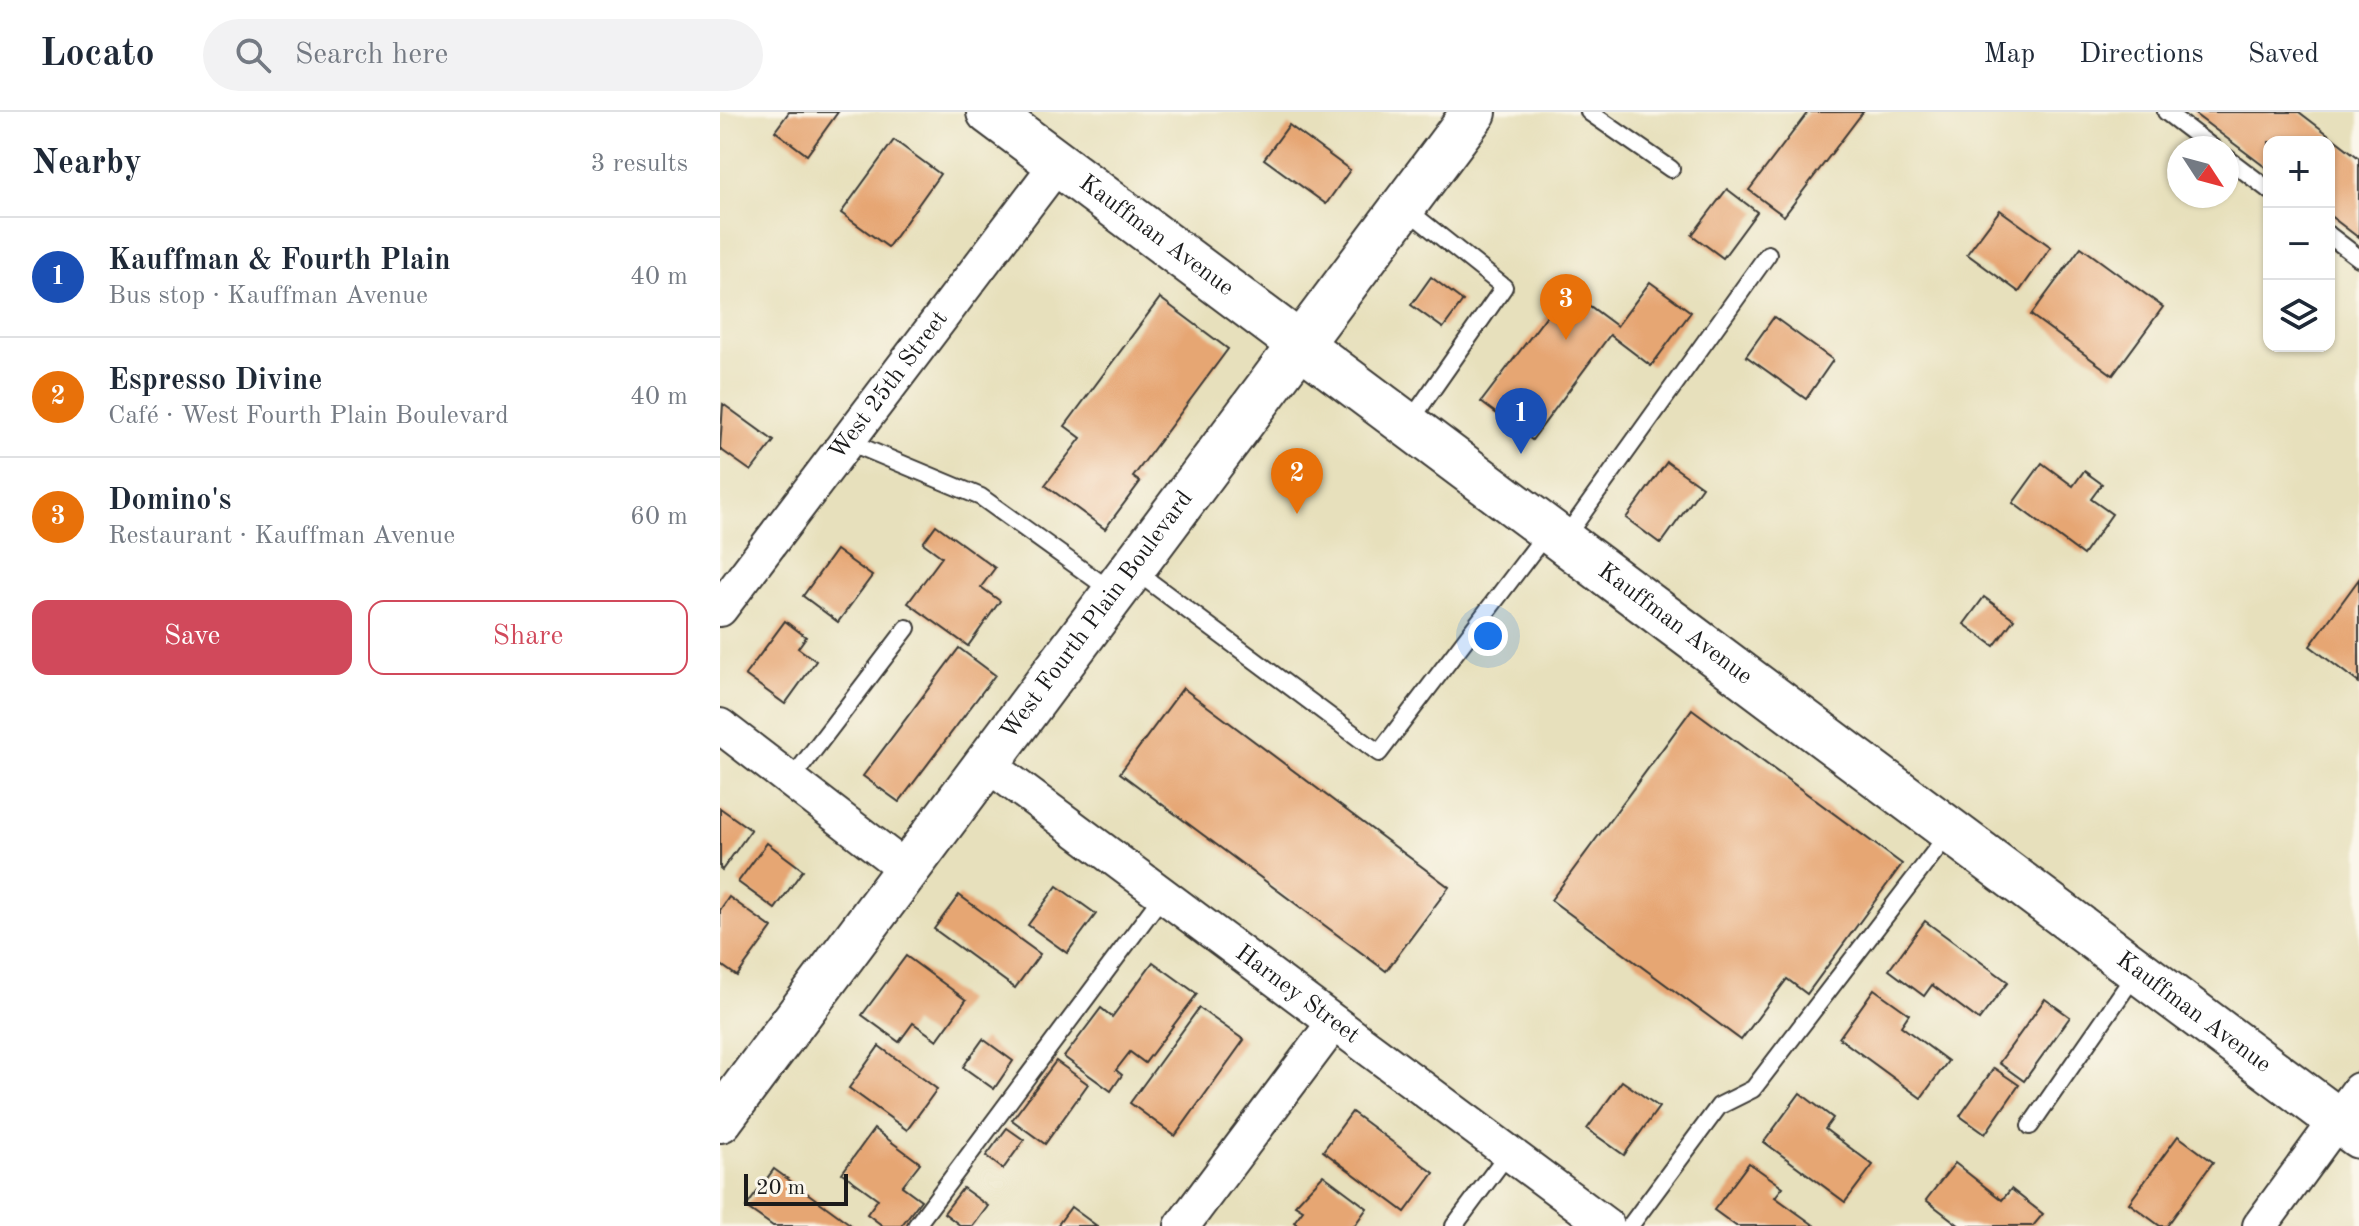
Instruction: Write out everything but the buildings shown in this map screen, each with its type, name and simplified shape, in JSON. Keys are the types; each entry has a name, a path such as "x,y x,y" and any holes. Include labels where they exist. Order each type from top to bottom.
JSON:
{"street":[{"name":"Kauffman Avenue","path":"989,112 1303,343 2137,972 2352,1116"},
{"name":"West Fourth Plain Boulevard","path":"720,1120 1474,112"},
{"name":"West 25th Street","path":"720,609 1058,163"},
{"path":"720,726 906,869"},
{"name":"Harney Street","path":"986,763 1607,1226"},
{"path":"1182,1226 1334,1023"},
{"path":"2260,1226 2352,1116"}],"lane":[{"path":"1589,112 1671,169"},
{"path":"2166,112 2197,136"},
{"path":"2239,167 2263,185"},
{"path":"1404,207 1504,287 1409,423"},
{"path":"2335,240 2359,258"},
{"path":"847,441 981,497 1123,581 1379,753 1556,535 1768,254"},
{"path":"791,780 907,628"},
{"path":"1630,1226 1719,1106 1753,1089 1950,832"},
{"path":"916,1226 1163,895"},
{"path":"2030,1126 2137,972"},
{"path":"1454,1226 1509,1152"}],"place":[{"name":"Domino's","path":"1566,340"},
{"name":"Kauffman & Fourth Plain","path":"1521,454"},
{"name":"Espresso Divine","path":"1297,514"}]}
